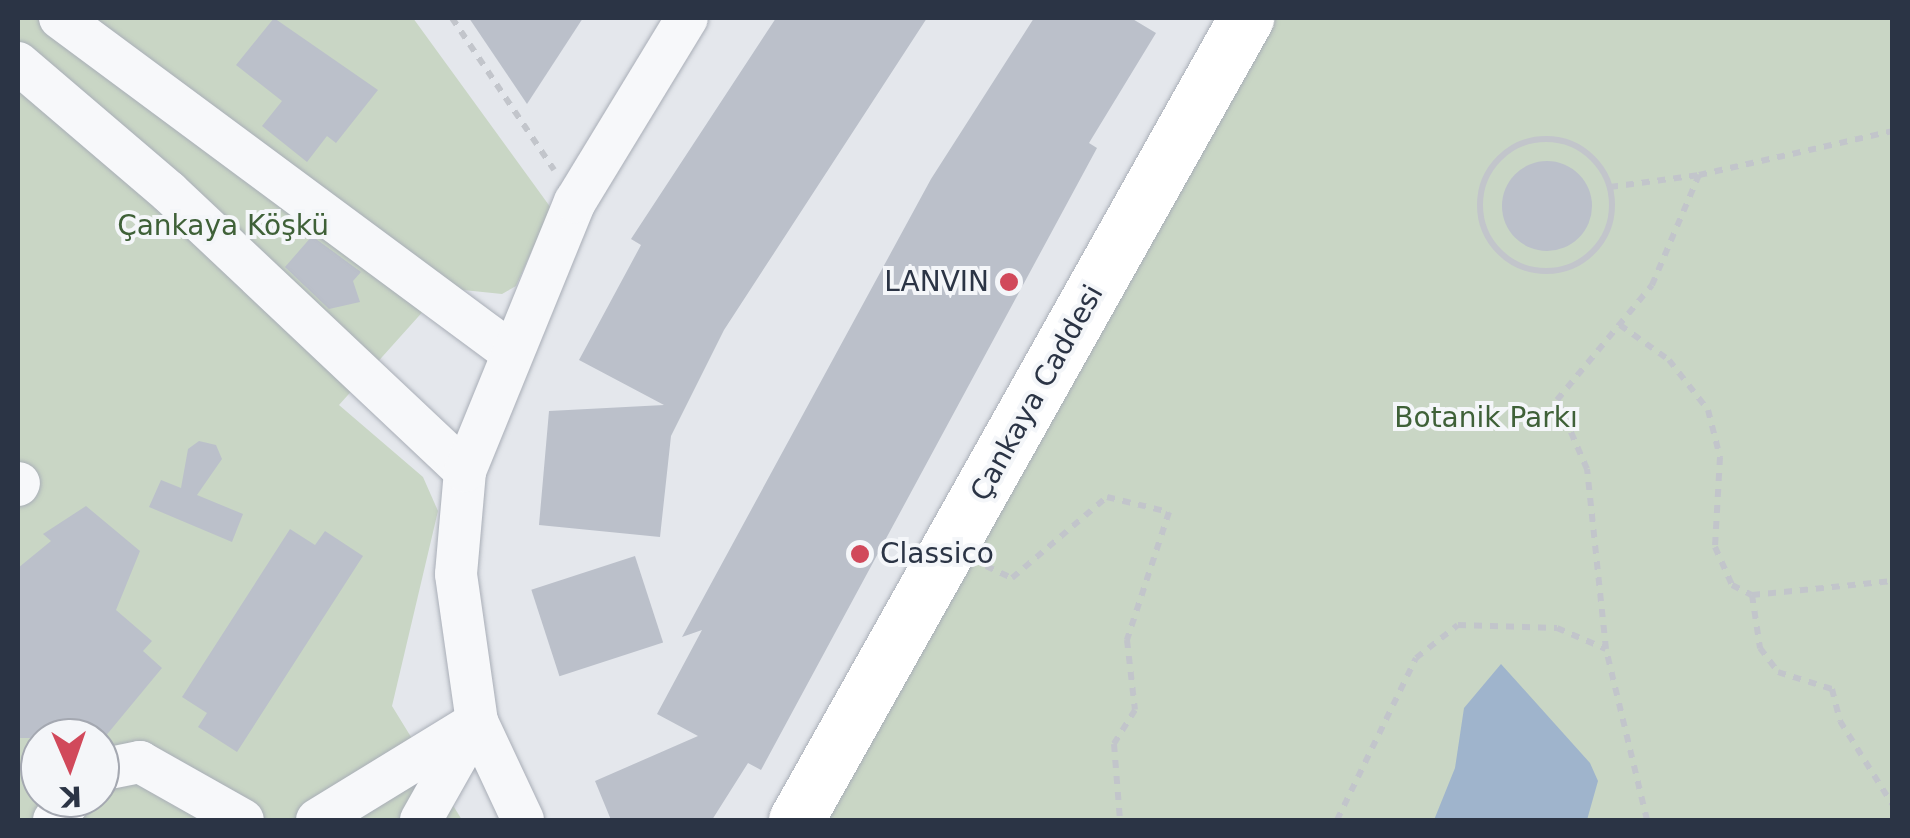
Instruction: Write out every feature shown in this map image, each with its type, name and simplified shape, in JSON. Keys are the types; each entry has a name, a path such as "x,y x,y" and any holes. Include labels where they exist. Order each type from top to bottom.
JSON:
{"main road":[{"name":"Çankaya Caddesi","path":"796,820 1246,18"}],"street":[{"path":"60,18 216,139 508,350"},
{"path":"523,820 477,722 456,574 466,471 508,350 575,202 687,18"},
{"path":"18,63 169,192 466,471"},
{"path":"169,192 174,149 216,139"},
{"path":"316,820 477,722"},
{"path":"421,820 477,722"},
{"path":"120,766 140,762 243,820"}],"path":[{"path":"452,18 575,202"},
{"path":"1610,187 1699,175 1892,131"},
{"path":"1526,142 1587,152 1610,187 1607,232 1566,268 1511,262 1482,228 1487,175 1526,142"},
{"path":"1647,820 1606,650 1587,469 1556,400 1652,285 1699,175"},
{"path":"1620,324 1669,360 1708,410 1720,457 1715,548 1732,585 1752,595 1892,581"},
{"path":"950,549 1012,578 1106,497 1169,512 1127,640 1135,710 1114,744 1120,820"},
{"path":"1752,595 1760,648 1778,672 1832,690 1840,721 1892,804"},
{"path":"1336,820 1416,658 1458,626 1557,628 1606,650"}],"green space":[{"name":"Çankaya Köşkü","path":"18,18 413,18 551,208 516,286 502,294 444,288 339,405 423,477 438,511 392,706 462,820 18,820"},
{"name":"Botanik Parkı","path":"1246,18 1892,18 1892,820 795,820"}],"water":[{"path":"1501,664 1590,763 1598,781 1587,820 1434,820 1455,768 1464,708"}],"building":[{"path":"274,18 378,90 336,143 327,136 307,162 262,126 282,101 236,65"},
{"path":"469,18 583,18 527,104"},
{"path":"776,18 927,18 724,330 671,436 660,537 539,525 549,411 664,405 579,360 641,245 631,239"},
{"path":"1034,18 1131,18 1156,33 1089,143 1097,148 761,770 748,763 712,820 611,820 595,781 698,736 657,714 702,630 682,637 931,179"},
{"path":"1547,161 1564,164 1579,174 1589,189 1589,223 1579,238 1564,248 1547,251 1530,248 1515,238 1505,223 1502,206 1505,189 1515,174 1530,164"},
{"path":"312,236 361,272 353,281 360,302 329,309 285,267"},
{"path":"199,441 216,445 222,459 197,495 243,514 232,542 149,507 161,480 181,488 188,449"},
{"path":"86,506 140,551 116,610 152,641 143,651 162,668 120,719 20,718 18,738 18,568 51,541 43,534"},
{"path":"290,529 315,545 325,531 363,556 237,752 198,727 207,713 182,697"},
{"path":"635,556 663,643 559,676 531,590"}],"place":[{"name":"LANVIN","path":"1009,282"},
{"name":"Classico","path":"860,554"}]}
